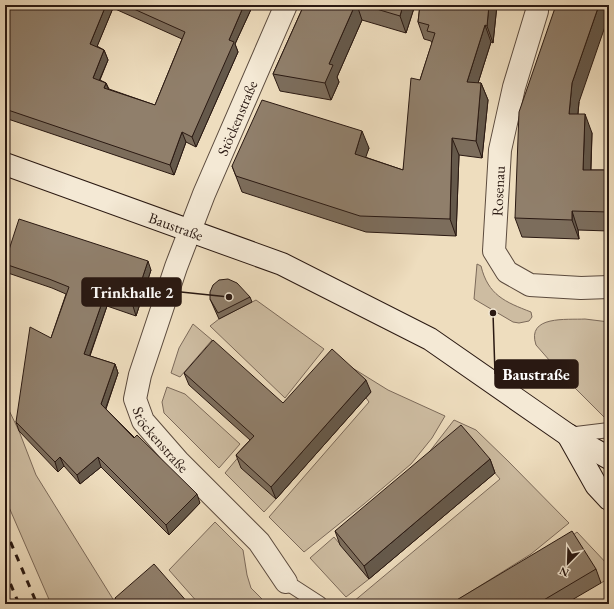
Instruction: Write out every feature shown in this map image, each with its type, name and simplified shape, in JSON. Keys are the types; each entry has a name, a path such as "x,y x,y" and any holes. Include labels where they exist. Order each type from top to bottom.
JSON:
{"street":[{"name":"Stöckenstraße","path":"286,5 204,194 176,267 140,375 135,399 143,421 178,461 259,542 286,582"},
{"name":"Rosenau","path":"537,5 537,11 514,87 500,150 494,251 507,272 530,285 609,288"},
{"name":"Baustraße","path":"5,164 282,264 430,339 568,435 609,458"},
{"path":"568,435 596,485 609,499"}],"lane":[{"path":"568,435 609,430"},
{"name":"Stöckenstraße","path":"286,582 320,604"}],"shaded area":[{"path":"477,264 481,266 484,276 493,291 513,305 531,312 532,317 529,321 519,323 513,322 474,299"},
{"path":"256,300 324,349 285,398 210,326 219,319"},
{"path":"585,319 609,322 609,416 604,417 564,377 536,345 534,335 537,328 542,324 550,321"},
{"path":"193,324 212,340 180,377 171,373 179,348"},
{"path":"338,359 388,390 445,416 432,438 411,464 304,552 269,517 369,402"},
{"path":"167,387 185,394 240,444 219,468 164,413 162,402"},
{"path":"5,402 19,431 36,475 116,604 51,604 5,498"},
{"path":"454,420 476,430 569,523 531,554 451,604 356,604 353,602 500,479 466,439 430,451"},
{"path":"246,448 276,499 264,512 225,473"},
{"path":"215,522 243,550 247,575 251,588 267,604 199,604 169,570"},
{"path":"577,532 609,566 609,578 601,583 561,544"},
{"path":"334,537 369,579 346,597 310,558"}],"building":[{"path":"5,5 106,5 90,44 104,50 93,78 106,83 104,88 155,105 185,32 125,5 244,5 229,40 234,42 192,137 182,132 170,165 5,109"},
{"path":"304,5 355,5 329,64 333,65 325,83 273,74"},
{"path":"363,5 403,5 400,16"},
{"path":"420,5 489,5 487,26 485,25 467,82 481,83 476,141 452,138 450,219 360,216 236,176 232,166 262,100 362,131 355,154 403,170 411,78 420,80 435,33 427,31 429,25 418,22"},
{"path":"556,5 599,5 572,83 569,114 585,114 583,170 609,170 609,212 572,211 572,220 515,218 519,112"},
{"path":"19,219 148,261 133,306 104,297 84,354 115,364 101,404 134,438 137,435 197,494 166,525 98,457 77,475 60,457 55,462 16,422 30,327 51,338 69,287 5,264"},
{"path":"228,279 237,283 250,297 218,313 210,299 210,292 213,285 219,280"},
{"path":"213,340 283,403 332,349 366,380 271,487 236,455 254,436 184,373"},
{"path":"461,425 490,459 364,566 335,531"},
{"path":"572,531 596,569 537,604 450,604"},
{"path":"154,564 189,604 121,604 115,598"}],"railway":[{"path":"5,529 37,604"},
{"path":"5,571 19,604"}],"place":[{"name":"Trinkhalle 2","path":"229,297"},
{"name":"Baustraße","path":"493,313"}]}
